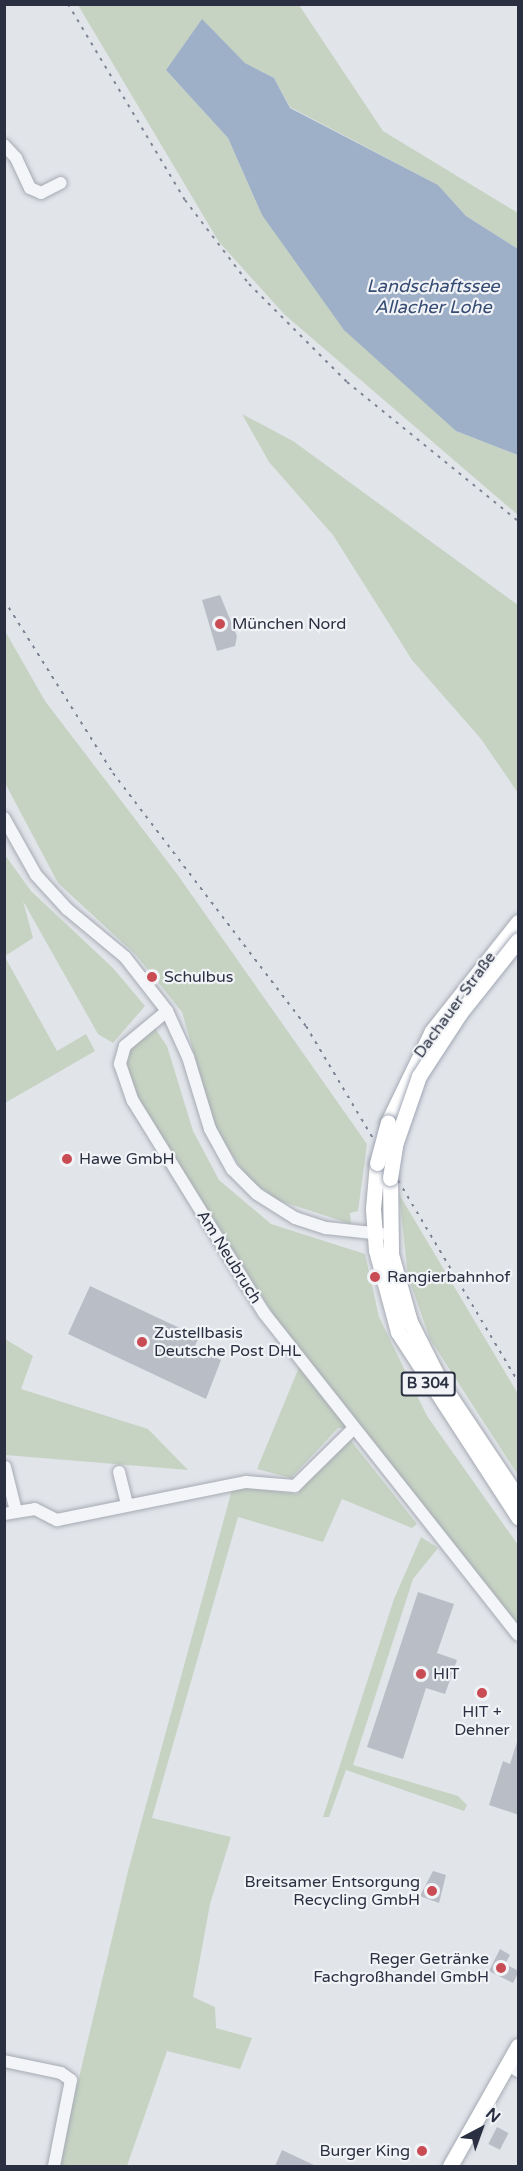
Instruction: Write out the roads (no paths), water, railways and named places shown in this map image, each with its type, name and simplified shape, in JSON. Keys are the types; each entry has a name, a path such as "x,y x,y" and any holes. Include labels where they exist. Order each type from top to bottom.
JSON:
{"main road":[{"name":"Dachauer Straße","path":"519,922 416,1058 398,1093 377,1162 383,1284 398,1332 519,1517"},
{"name":"Dachauer Straße","path":"519,940 460,1013 419,1076 396,1142 382,1234 401,1300 420,1343 519,1498"},
{"path":"450,2166 513,2068 519,2046"}],"street":[{"path":"4,145 16,158 30,188 41,193 61,183"},
{"path":"4,818 40,880 124,957 167,1011 188,1057 217,1146 244,1181 295,1218 326,1228 382,1234"},
{"name":"Am Neubruch","path":"167,1011 125,1046 120,1064 123,1079 176,1174 264,1313 353,1429 519,1635"},
{"path":"4,1467 10,1512 35,1509 57,1520 246,1482 295,1486 353,1429"},
{"path":"119,1472 127,1505"},
{"path":"4,2061 61,2073 71,2080 54,2166"}],"water":[{"name":"Landschaftssee Allacher Lohe","path":"202,19 245,63 274,78 290,108 438,185 466,216 518,249 518,455 456,431 344,330 262,215 228,138 166,70"}],"railway":[{"path":"68,4 185,200 249,284 347,382 518,521"},
{"path":"4,600 113,773 306,1026 518,1381"}],"place":[{"name":"München Nord","path":"220,624"},
{"name":"Schulbus","path":"152,977"},
{"name":"Hawe GmbH","path":"67,1159"},
{"name":"Rangierbahnhof","path":"375,1277"},
{"name":"Zustellbasis Deutsche Post DHL","path":"142,1342"},
{"name":"HIT","path":"421,1674"},
{"name":"HIT + Dehner","path":"482,1693"},
{"name":"Breitsamer Entsorgung Recycling GmbH","path":"432,1891"},
{"name":"Reger Getränke Fachgroßhandel GmbH","path":"501,1968"},
{"name":"Burger King","path":"422,2151"}]}
